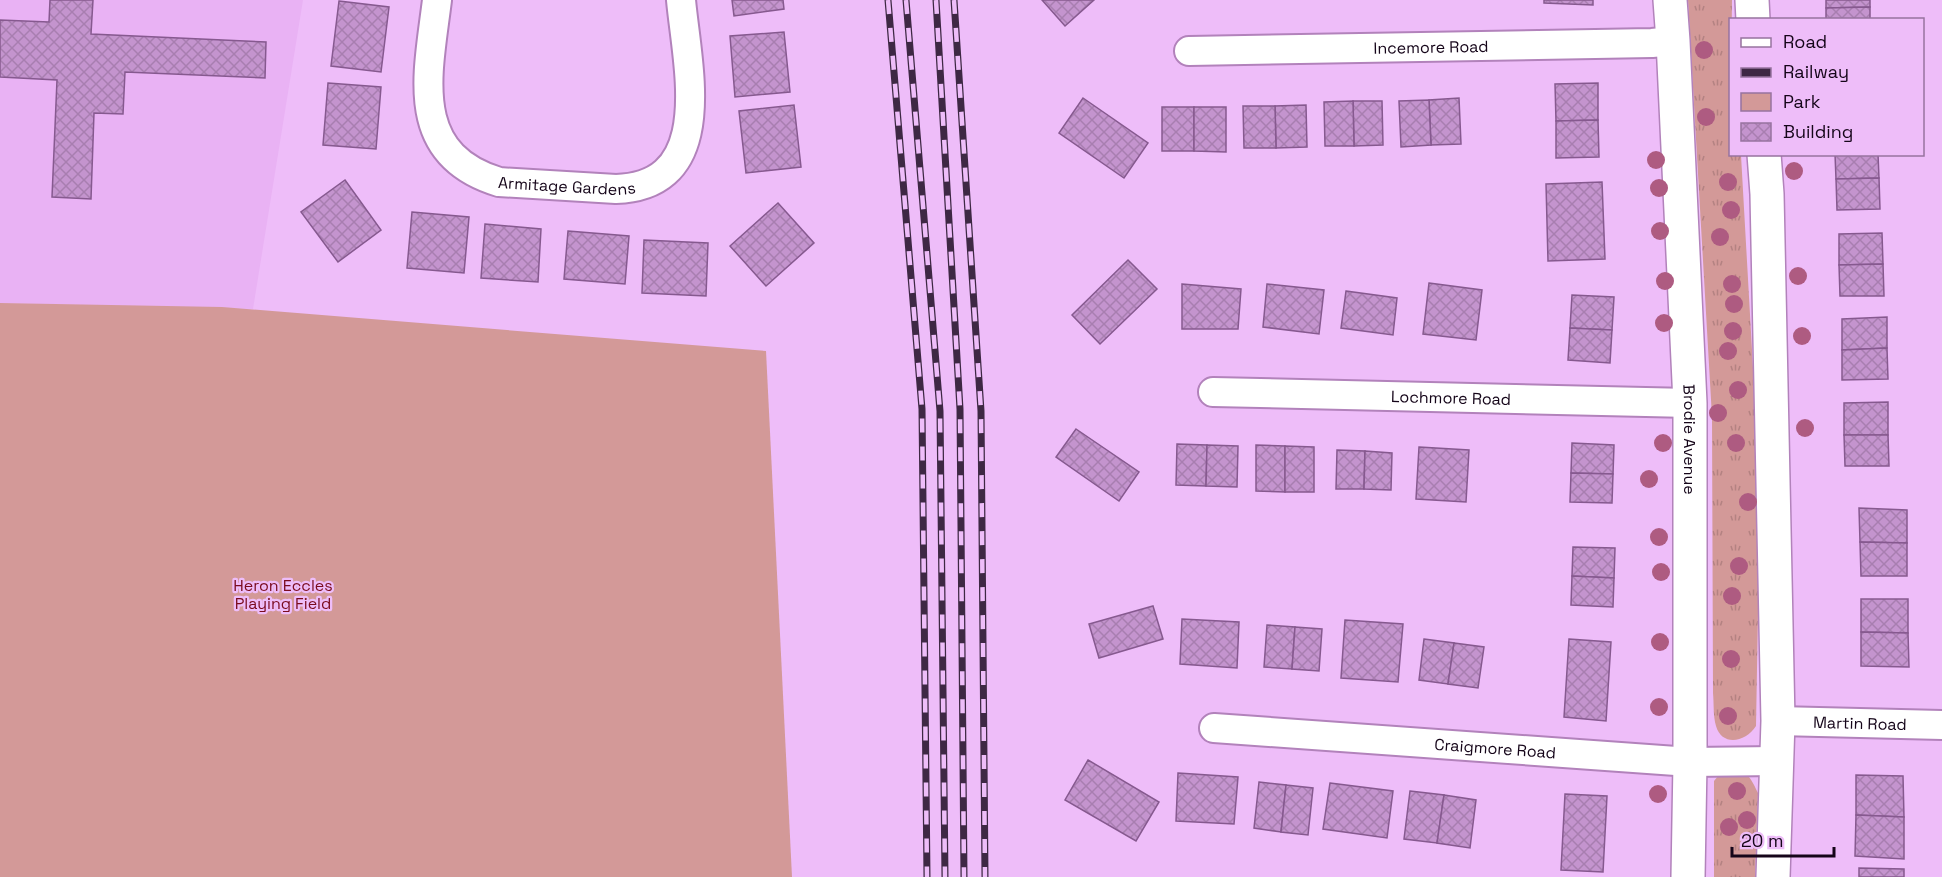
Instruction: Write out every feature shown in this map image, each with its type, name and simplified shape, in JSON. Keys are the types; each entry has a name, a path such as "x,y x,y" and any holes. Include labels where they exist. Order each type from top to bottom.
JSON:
{"street":[{"name":"Armitage Gardens","path":"437,0 428,80 428,103 432,121 453,156 467,168 499,182 616,189 634,188 654,182 681,153 688,131 691,106 681,0"},
{"name":"Brodie Avenue","path":"1670,0 1690,403 1688,877"},
{"path":"1752,0 1753,18"},
{"name":"Incemore Road","path":"1189,51 1673,41"},
{"path":"1764,156 1767,194 1778,721 1773,877"},
{"name":"Lochmore Road","path":"1213,392 1690,403"},
{"name":"Martin Road","path":"1778,721 1942,725"},
{"name":"Craigmore Road","path":"1214,729 1690,762 1777,761"}],"shaded area":[{"path":"0,0 303,0 253,309 0,303"}],"green space":[{"path":"1688,0 1732,0 1732,18 1729,18 1729,156 1741,156 1755,403 1759,556 1756,726 1746,736 1735,740 1723,737 1719,733 1714,714 1712,417"},
{"name":"Heron Eccles Playing Field","path":"0,303 222,307 766,351 792,877 0,877"},
{"path":"1723,770 1745,774 1752,780 1758,793 1755,877 1714,877 1714,781"}],"building":[{"path":"50,0 93,0 91,34 266,42 265,78 125,72 123,114 94,113 91,199 52,197 57,80 0,77 0,20 49,22"},
{"path":"732,0 783,0 784,9 734,16"},
{"path":"1042,0 1094,0 1065,26"},
{"path":"1544,0 1593,0 1593,5 1544,3"},
{"path":"1826,0 1870,0 1870,7 1826,8"},
{"path":"339,1 389,7 381,72 331,66"},
{"path":"1870,7 1870,18 1826,18 1826,8"},
{"path":"784,32 790,92 735,97 730,36"},
{"path":"328,83 381,87 376,149 323,145"},
{"path":"1598,83 1598,120 1556,121 1555,84"},
{"path":"1083,98 1148,143 1124,178 1059,133"},
{"path":"1459,98 1461,144 1431,145 1429,100"},
{"path":"1429,100 1431,145 1401,147 1399,101"},
{"path":"1353,101 1382,101 1383,145 1354,146"},
{"path":"1353,101 1354,146 1325,146 1324,102"},
{"path":"794,105 801,167 746,173 739,111"},
{"path":"1306,105 1307,147 1276,148 1275,106"},
{"path":"1243,106 1275,106 1276,148 1244,148"},
{"path":"1162,107 1194,107 1194,151 1162,151"},
{"path":"1194,107 1226,107 1226,152 1194,151"},
{"path":"1598,120 1599,157 1556,158 1556,121"},
{"path":"1835,156 1878,156 1879,178 1836,179"},
{"path":"1879,178 1880,209 1837,210 1836,179"},
{"path":"345,180 381,230 338,262 301,212"},
{"path":"1602,182 1605,259 1548,261 1546,184"},
{"path":"778,203 814,243 766,286 730,246"},
{"path":"412,212 469,217 464,273 407,268"},
{"path":"485,224 541,229 538,282 481,278"},
{"path":"568,231 629,236 625,284 564,279"},
{"path":"1882,233 1883,264 1839,265 1839,234"},
{"path":"644,240 708,243 706,296 642,293"},
{"path":"1128,260 1157,289 1100,344 1072,315"},
{"path":"1883,264 1884,296 1840,296 1839,265"},
{"path":"1429,283 1482,290 1476,340 1423,334"},
{"path":"1182,284 1241,289 1238,329 1182,329"},
{"path":"1267,284 1324,290 1319,334 1263,327"},
{"path":"1346,291 1397,298 1393,335 1341,328"},
{"path":"1572,295 1614,297 1612,330 1570,328"},
{"path":"1887,317 1887,348 1842,350 1842,319"},
{"path":"1570,328 1612,330 1610,363 1568,360"},
{"path":"1887,348 1888,379 1842,380 1842,350"},
{"path":"1888,402 1888,435 1844,435 1844,403"},
{"path":"1076,429 1139,472 1119,501 1056,457"},
{"path":"1844,435 1888,435 1889,466 1845,466"},
{"path":"1572,443 1614,445 1613,474 1571,473"},
{"path":"1177,444 1207,445 1206,486 1176,485"},
{"path":"1207,445 1238,446 1237,487 1206,486"},
{"path":"1256,445 1285,446 1285,492 1256,491"},
{"path":"1285,446 1314,447 1314,492 1285,492"},
{"path":"1419,447 1469,450 1466,502 1416,499"},
{"path":"1337,450 1365,451 1364,489 1336,489"},
{"path":"1365,451 1392,453 1391,490 1364,489"},
{"path":"1571,473 1613,474 1612,503 1570,502"},
{"path":"1859,508 1907,510 1907,543 1860,542"},
{"path":"1860,542 1907,543 1907,576 1861,576"},
{"path":"1573,547 1615,548 1614,578 1572,576"},
{"path":"1572,576 1614,578 1613,607 1571,605"},
{"path":"1861,599 1908,599 1908,633 1861,632"},
{"path":"1153,606 1163,639 1099,658 1089,624"},
{"path":"1182,619 1239,622 1237,668 1180,664"},
{"path":"1345,620 1403,624 1398,682 1341,678"},
{"path":"1267,625 1295,627 1292,669 1264,667"},
{"path":"1295,627 1322,629 1319,671 1292,669"},
{"path":"1861,632 1908,633 1909,667 1861,666"},
{"path":"1424,639 1454,643 1448,684 1419,680"},
{"path":"1569,639 1611,642 1606,721 1564,717"},
{"path":"1454,643 1484,647 1478,688 1448,684"},
{"path":"1088,760 1159,802 1136,841 1065,800"},
{"path":"1178,773 1238,777 1234,824 1176,821"},
{"path":"1856,775 1903,776 1904,817 1856,815"},
{"path":"1259,782 1286,785 1281,832 1254,828"},
{"path":"1330,783 1393,791 1387,838 1323,829"},
{"path":"1286,785 1313,788 1308,835 1281,832"},
{"path":"1410,791 1444,795 1437,843 1404,839"},
{"path":"1565,794 1607,796 1603,872 1561,870"},
{"path":"1444,795 1476,800 1470,848 1437,843"},
{"path":"1856,815 1904,817 1904,859 1855,856"},
{"path":"1859,868 1904,869 1904,877 1859,877"}],"railway":[{"path":"888,0 922,409 927,877"},
{"path":"906,0 940,411 945,877"},
{"path":"936,0 960,409 964,877"},
{"path":"954,0 981,411 985,877"}]}
